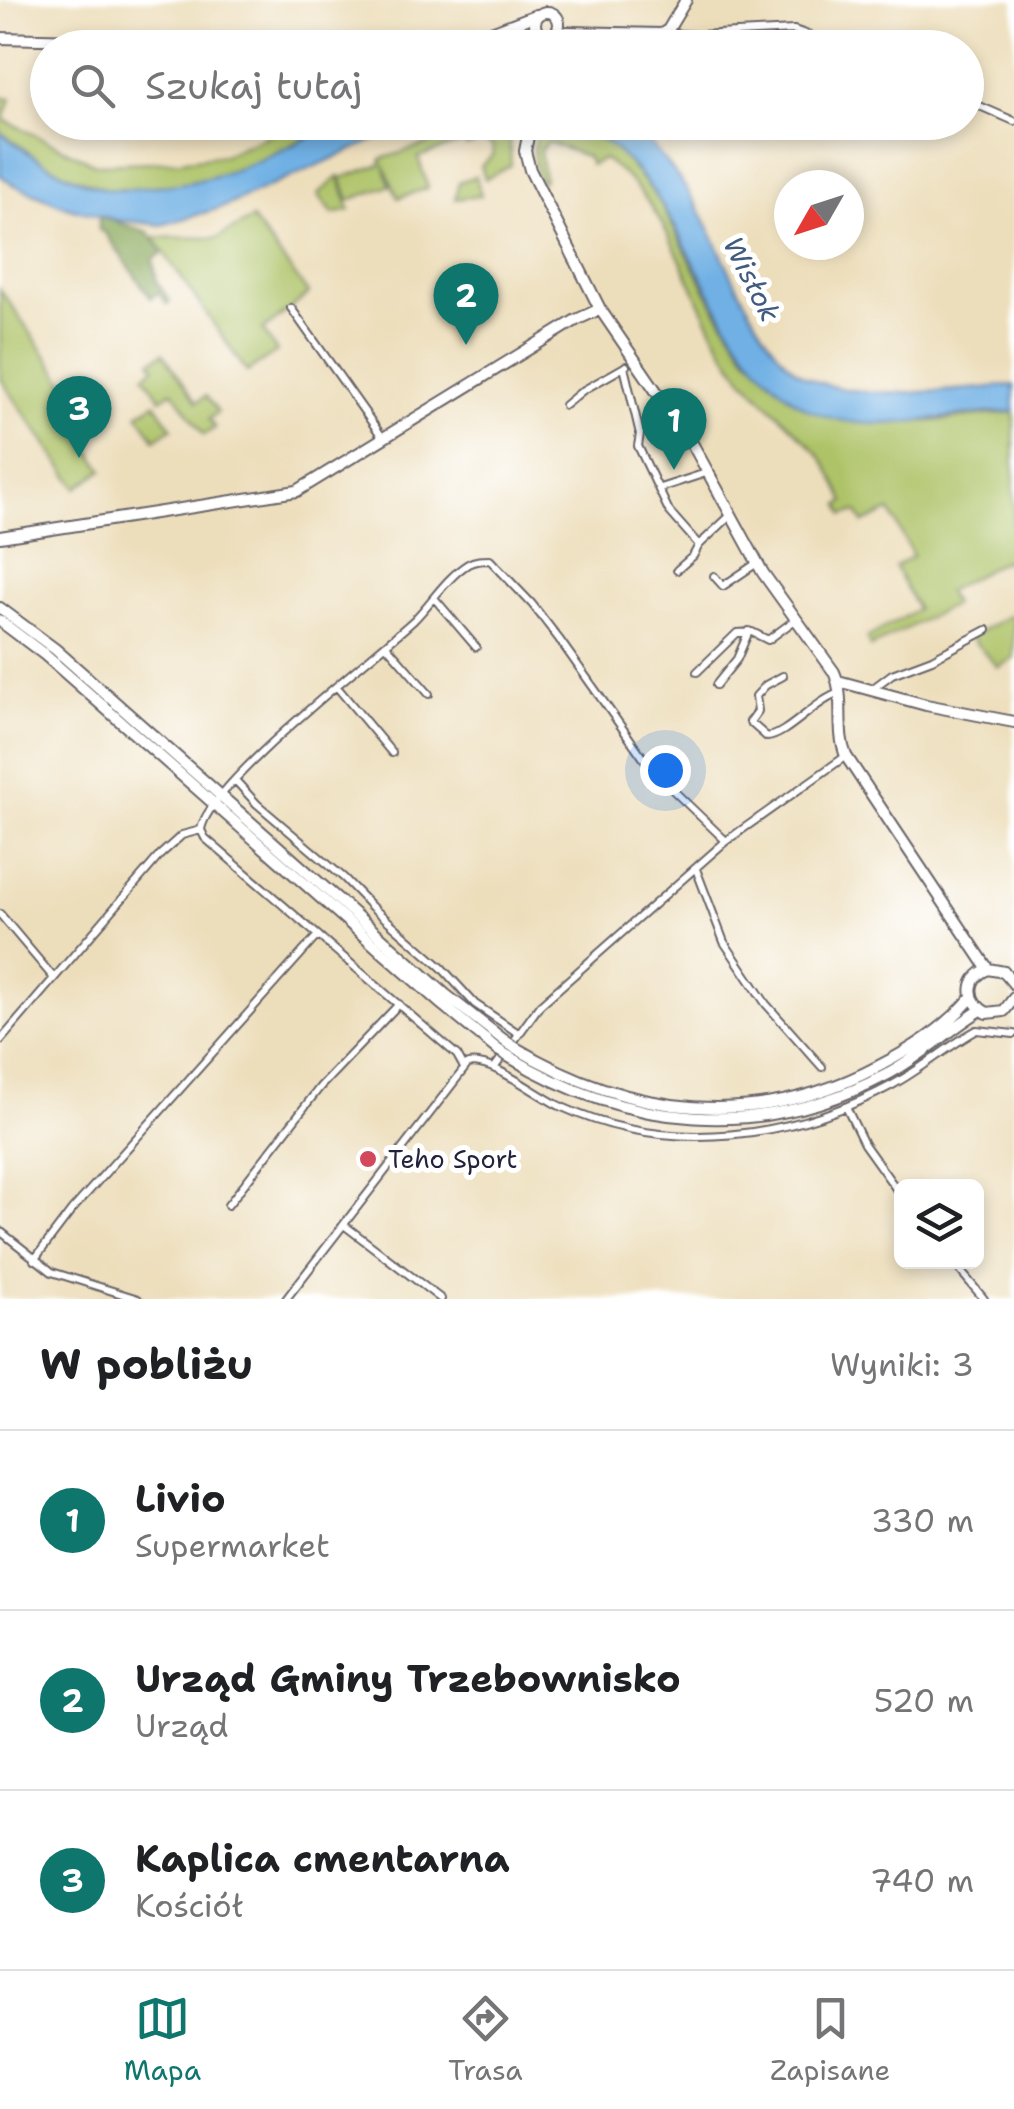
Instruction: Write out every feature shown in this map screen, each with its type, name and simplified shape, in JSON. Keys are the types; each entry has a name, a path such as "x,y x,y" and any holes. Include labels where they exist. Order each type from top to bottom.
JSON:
{"street":[{"path":"671,30 686,0"},
{"path":"536,16 542,30"},
{"path":"536,16 551,30"},
{"path":"498,30 536,16"},
{"path":"0,38 30,39"},
{"path":"984,108 1014,121"},
{"path":"527,140 525,151 530,170 600,310 708,472 757,563 839,687 841,741 846,756 984,971"},
{"path":"291,308 383,438"},
{"path":"0,537 288,494 576,320 600,310"},
{"path":"566,405 635,360"},
{"path":"624,367 640,434 638,446 669,511 699,544"},
{"path":"630,386 646,376"},
{"path":"660,488 708,472"},
{"path":"677,570 731,515"},
{"path":"464,1068 457,1055 205,838 201,830 219,799 279,736 386,645 468,564 490,560 532,604 652,770 726,841"},
{"path":"714,576 724,586 757,563"},
{"path":"435,599 476,647"},
{"path":"0,608 55,648 219,799"},
{"path":"697,672 736,632 749,631 768,640 796,619"},
{"path":"0,621 219,799 506,1049 580,1094 634,1110 708,1119 758,1116 814,1105 869,1084 916,1057 981,1010"},
{"path":"872,690 892,674 932,660 986,630"},
{"path":"716,685 737,659 749,631"},
{"path":"386,645 429,694"},
{"path":"783,676 756,696 758,711 750,722 767,737 776,736 839,687 872,690 1014,722"},
{"path":"337,687 392,753"},
{"path":"495,1067 540,1005 726,841 846,756"},
{"path":"235,780 441,967 475,1004 518,1033"},
{"path":"0,1041 160,855 182,835 201,830"},
{"path":"696,869 724,942 766,1004 822,1067"},
{"path":"0,914 53,977"},
{"path":"34,1260 72,1210 318,935"},
{"path":"1014,984 1009,968 984,971 972,984 972,998 981,1010 992,1014 1011,1005 1014,1020"},
{"path":"506,1049 573,1080 627,1097 682,1106 750,1106 793,1100 860,1076 930,1034 972,998"},
{"path":"228,1205 320,1087 398,1004"},
{"path":"286,1299 464,1068 480,1061 563,1108 595,1120 689,1137 749,1133 846,1107 896,1083 977,1030 1014,1034"},
{"path":"846,1107 864,1144 894,1186"},
{"path":"344,1224 441,1299"},
{"path":"0,1232 52,1272 138,1299"},
{"path":"958,1269 984,1299"}],"green space":[{"path":"0,98 11,98 4,120 30,133 30,140 45,140 95,164 180,161 224,155 257,140 302,140 242,169 169,188 139,190 105,189 51,168 0,132"},
{"path":"441,140 509,140 511,165 485,179 481,166 493,155 492,145 484,141 466,146 464,142 418,157 428,188 398,198 384,165 390,186 349,200 341,178 382,164 381,159"},
{"path":"535,140 611,143 658,198 714,306 748,358 845,419 881,423 933,421 1014,412 1014,574 1005,560 947,591 953,605 870,647 867,638 917,609 895,567 913,556 890,511 863,523 857,511 844,515 840,505 845,502 823,460 743,378 709,323 666,231 628,179 603,159 590,165 587,157 548,142 540,151 544,179 541,183"},
{"path":"476,176 481,196 455,199 459,182"},
{"path":"339,177 350,210 333,214 318,194"},
{"path":"99,216 148,232 163,252 153,260 157,282 170,301 167,304 158,293 151,298 99,230"},
{"path":"252,219 309,294 263,330 277,352 247,372 153,237 217,238"},
{"path":"0,289 87,414 72,425 103,470 77,488 0,378"},
{"path":"163,353 197,402 206,396 218,412 209,419 215,428 204,435 173,391 161,399 144,375 155,367 151,361"},
{"path":"155,403 172,428 155,439 138,414"},
{"path":"1014,613 1014,658 998,667 970,637"}],"water":[{"path":"0,132 61,172 109,189 181,184 272,155 302,140 375,140 221,208 162,225 117,220 69,208 12,184 0,175"},
{"path":"602,140 647,140 673,171 692,197 759,325 773,346 803,375 849,390 877,392 1014,385 1014,412 885,424 834,419 799,404 768,377 742,346 660,202 636,170"}],"place":[{"name":"Urząd Gminy Trzebownisko","path":"466,345"},
{"name":"Kaplica cmentarna","path":"79,458"},
{"name":"Livio","path":"674,470"},
{"name":"Teho Sport","path":"368,1159"}],"water label":[{"name":"Wisłok","path":"752,279"}]}
